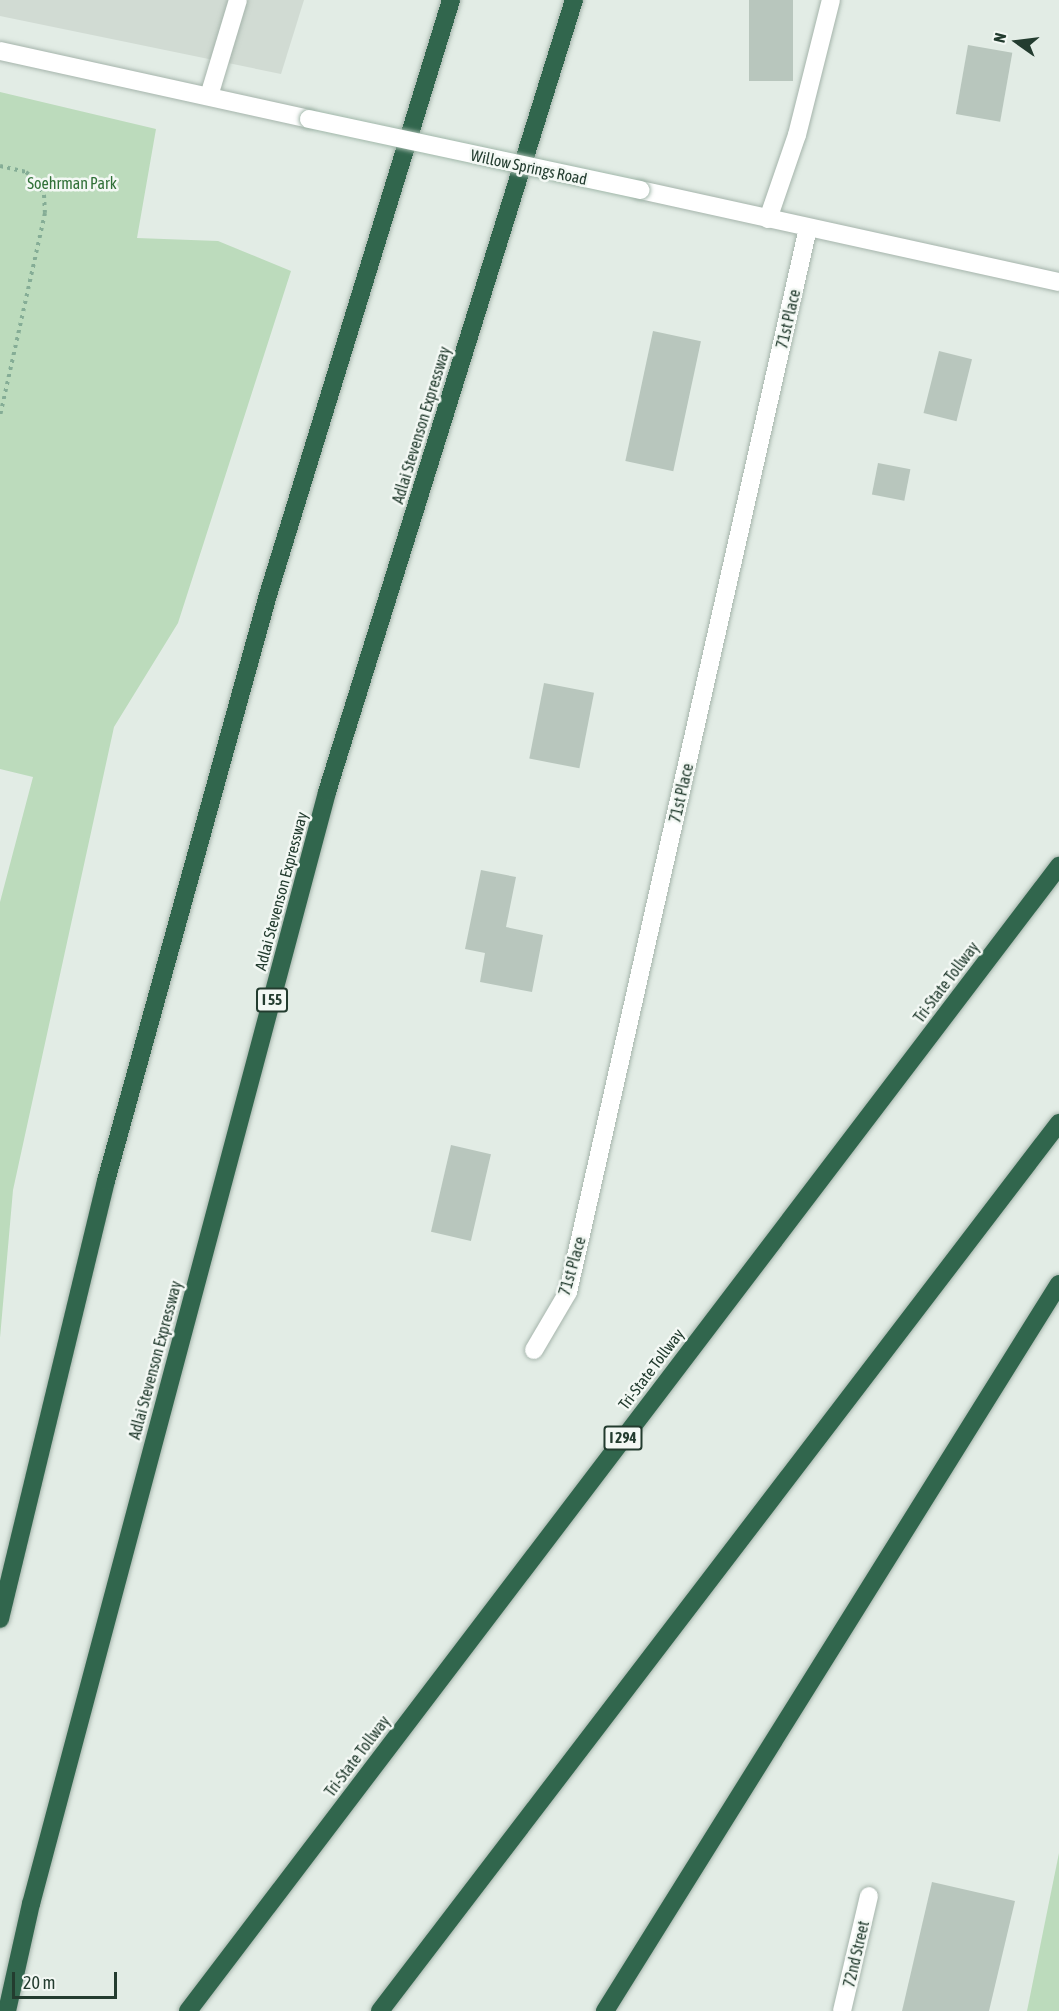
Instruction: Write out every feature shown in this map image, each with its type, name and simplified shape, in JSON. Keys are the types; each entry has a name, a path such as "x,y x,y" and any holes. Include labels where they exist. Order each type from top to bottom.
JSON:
{"highway":[{"path":"0,1619 106,1180 268,595 452,0"},
{"name":"Adlai Stevenson Expressway","path":"8,2011 31,1904 327,792 574,0"},
{"name":"Tri-State Tollway","path":"188,2011 1059,866"},
{"path":"380,2011 1059,1123"},
{"path":"605,2011 1059,1284"}],"street":[{"path":"209,96 238,0"},
{"path":"768,219 796,135 831,0"},
{"name":"Willow Springs Road","path":"0,51 1059,282"},
{"name":"71st Place","path":"534,1350 568,1292 808,228"},
{"name":"72nd Street","path":"842,2011 869,1896"}],"path":[{"path":"0,165 26,172 37,182 44,195 45,213 0,416"}],"shaded area":[{"path":"0,0 304,0 281,74 0,16"}],"green space":[{"name":"Soehrman Park","path":"0,92 156,129 137,238 218,241 291,271 178,623 114,727 13,1190 0,1338 0,902 33,777 0,769"},
{"path":"1059,1853 1059,2011 1027,2011"}],"building":[{"path":"749,0 793,0 793,81 749,81"},
{"path":"968,45 1012,53 1000,122 956,114"},
{"path":"653,331 701,341 673,471 625,461"},
{"path":"939,351 972,359 957,421 924,413"},
{"path":"878,463 910,469 904,501 872,494"},
{"path":"544,683 594,693 579,768 529,759"},
{"path":"481,870 516,877 506,927 543,935 532,992 480,982 485,953 465,949"},
{"path":"451,1145 491,1154 471,1241 431,1232"},
{"path":"932,1882 1015,1901 989,2011 902,2011"}]}
